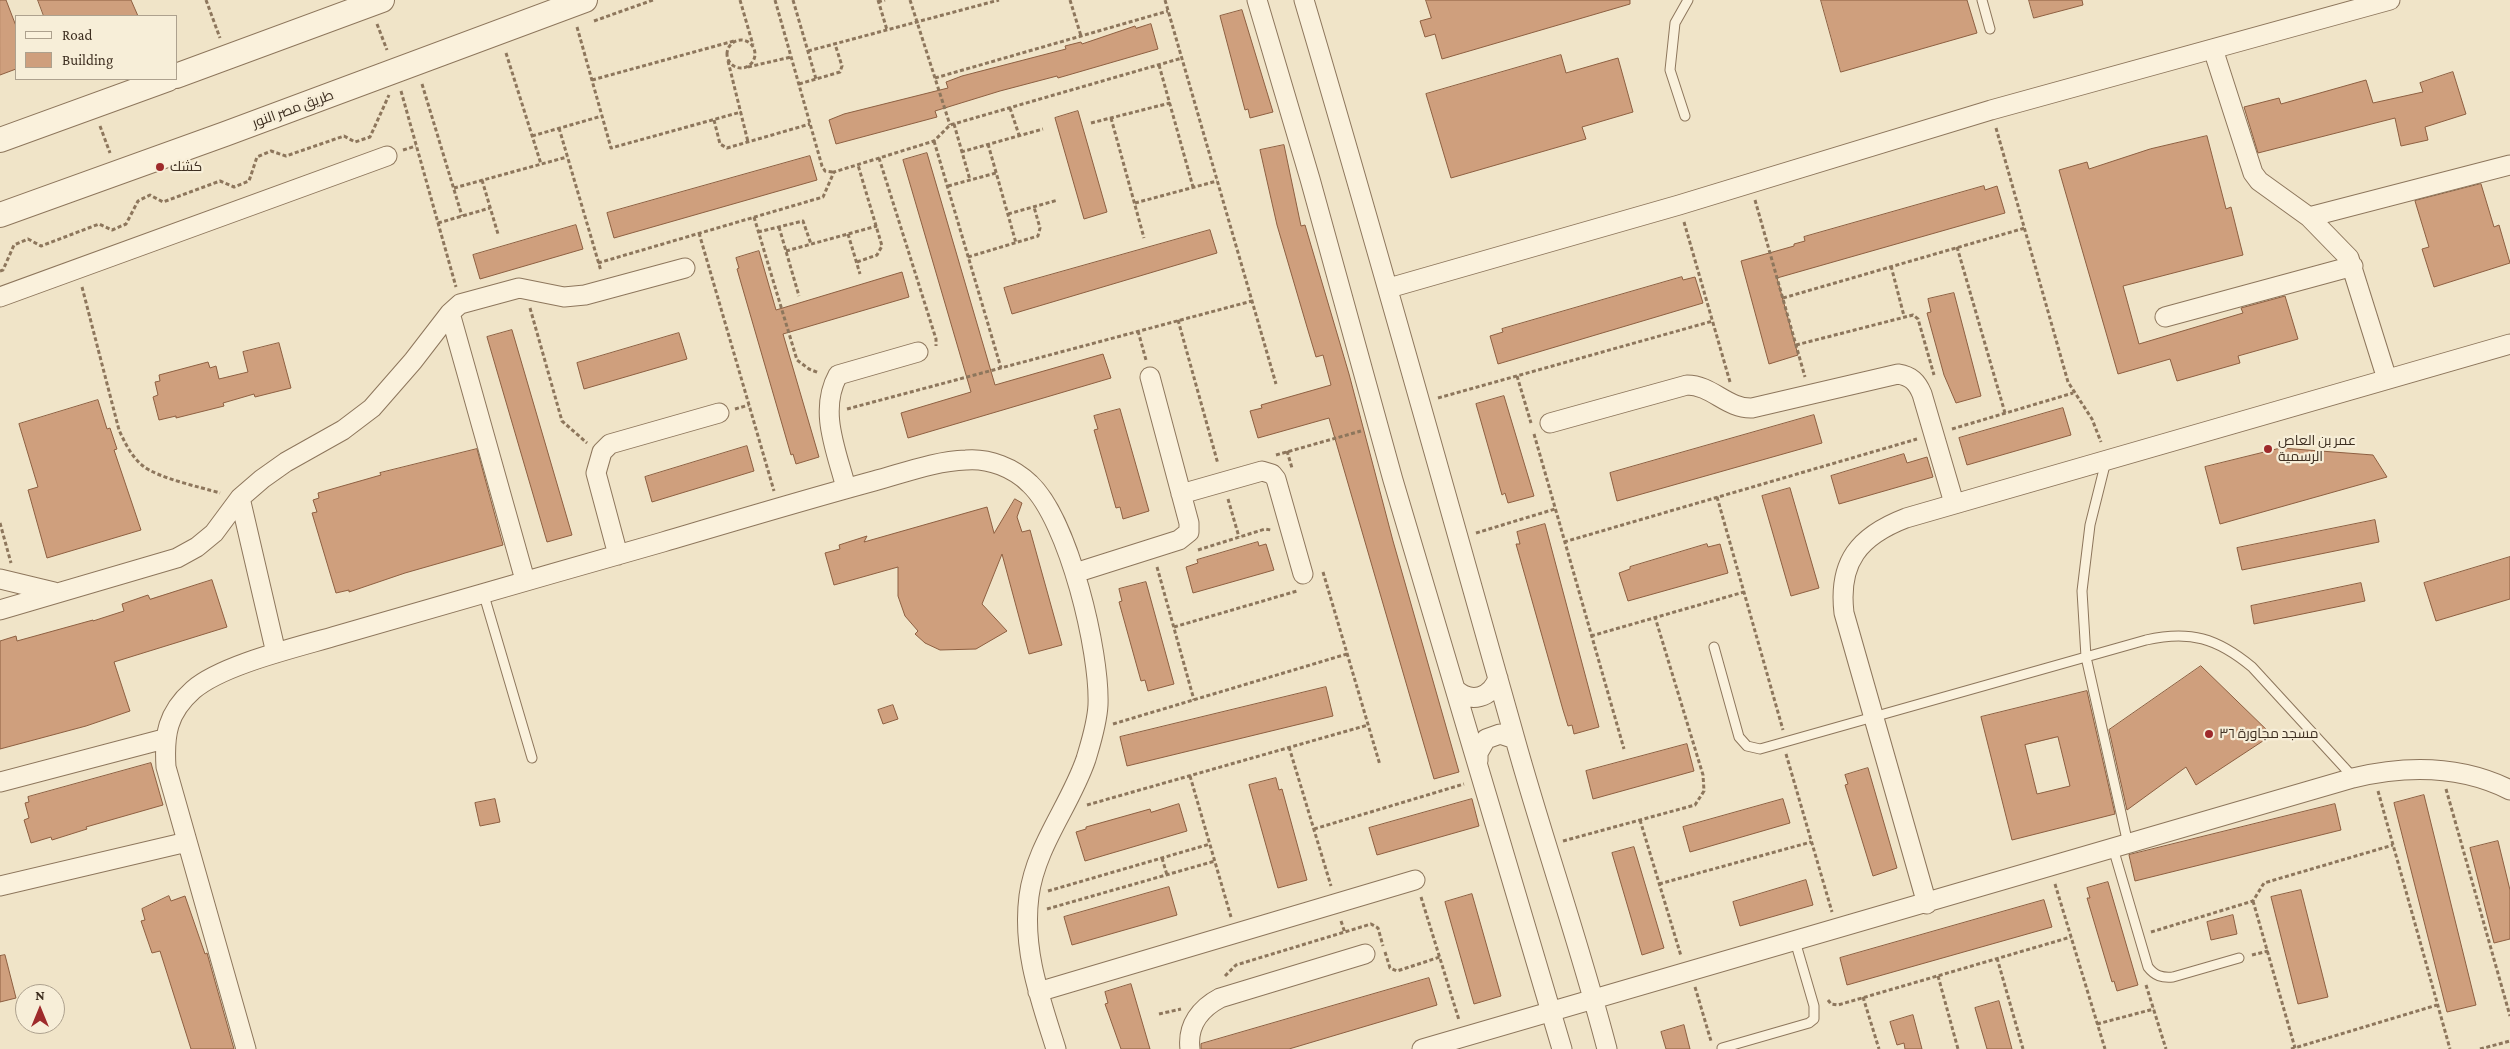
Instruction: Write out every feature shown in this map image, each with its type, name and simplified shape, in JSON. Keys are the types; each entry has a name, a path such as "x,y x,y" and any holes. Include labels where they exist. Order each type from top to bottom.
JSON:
{"street":[{"name":"طريق مصر النور","path":"0,215 118,172 398,81 585,0"},
{"path":"1257,0 1310,179 1378,426 1562,1049"},
{"path":"1304,0 1389,288 1515,739 1594,999 1607,1049"},
{"path":"1389,288 1679,205 1991,110 2390,0"},
{"path":"178,75 376,2"},
{"path":"2213,49 2255,177 2309,217 2345,253 2352,266 2388,379"},
{"path":"0,140 165,80"},
{"path":"0,297 387,156"},
{"path":"2309,217 2510,165"},
{"path":"2165,317 2352,266"},
{"path":"0,610 60,594 177,558 197,547 214,533 240,498 286,462 343,430 372,408 413,361 455,308 525,288 546,294 564,296 607,291 686,268"},
{"path":"455,308 524,580"},
{"path":"1927,904 1844,613 1842,593 1845,572 1858,548 1867,538 1885,526 1954,503 2510,344"},
{"path":"846,488 828,414 829,398 838,376 918,352"},
{"path":"1550,423 1687,385 1708,388 1737,407 1752,408 1898,374 1904,375 1919,387 1954,503"},
{"path":"1075,573 1184,539 1190,528 1150,377"},
{"path":"618,555 596,473 597,462 602,452 610,444 719,413"},
{"path":"246,1049 166,767 164,739 175,709 195,688 219,674 276,653 846,488 948,462 970,459 992,462 1013,470 1030,484 1045,501 1075,573 1088,625 1096,676 1098,706 1094,730 1084,764 1039,858 1028,906 1027,939 1031,966 1056,1049"},
{"path":"1180,494 1262,471 1272,474 1276,479 1305,581"},
{"path":"240,498 276,653"},
{"path":"9,581 60,594"},
{"path":"1455,689 1461,695 1476,698 1491,692 1498,678"},
{"path":"1478,761 1478,753 1486,739 1500,734 1515,739"},
{"path":"0,782 164,739"},
{"path":"1422,1049 2373,773 2406,769 2440,769 2468,774 2510,790"},
{"path":"0,886 187,842"},
{"path":"1038,992 1416,880"},
{"path":"1190,1049 1192,1028 1198,1014 1214,1001 1365,954"}],"lane":[{"path":"1684,116 1670,70 1675,22 1688,0"},
{"path":"1982,0 1990,29"},
{"path":"2106,460 2090,524 2082,590 2086,657 2139,936 2148,967 2159,976 2173,977 2239,958"},
{"path":"483,592 532,758"},
{"path":"1714,647 1739,737 1742,742 1754,749 1760,749 2168,635 2191,636 2214,642 2234,652 2252,666 2353,778"},
{"path":"1717,1049 1809,1023 1814,1018 1814,1006 1796,941"}],"path":[{"path":"206,0 226,57"},
{"path":"740,0 756,54 753,62 747,67"},
{"path":"775,0 825,171 834,172 934,141 952,124 1182,58"},
{"path":"793,0 816,79"},
{"path":"885,0 878,1 887,30"},
{"path":"910,0 970,180"},
{"path":"808,51 999,0"},
{"path":"1070,0 1081,36"},
{"path":"1165,0 1276,384"},
{"path":"376,2 438,223 455,308"},
{"path":"935,78 1168,11"},
{"path":"577,27 611,148 740,112"},
{"path":"592,80 734,41 748,41 753,46"},
{"path":"734,41 728,46 726,53 748,142"},
{"path":"799,84 840,72 842,69 835,44"},
{"path":"506,53 541,164"},
{"path":"727,60 732,66 740,69 791,57"},
{"path":"1159,65 1193,187"},
{"path":"422,83 462,216"},
{"path":"0,271 3,270 14,245 28,239 41,246 99,224 112,230 126,224 138,201 150,195 163,202 220,181 234,187 249,181 258,157 271,151 286,156 344,136 355,142 370,137 389,95"},
{"path":"1091,123 1170,103"},
{"path":"93,107 118,172"},
{"path":"1010,108 1019,136"},
{"path":"1991,110 2068,382 2073,393 2092,419 2106,460"},
{"path":"532,136 602,116"},
{"path":"1111,118 1144,238"},
{"path":"714,120 720,144 723,148 810,124"},
{"path":"559,128 607,291"},
{"path":"962,152 1043,129"},
{"path":"934,141 1001,368"},
{"path":"988,144 1016,243"},
{"path":"454,188 567,157"},
{"path":"879,158 936,339 935,347 918,352"},
{"path":"857,262 880,252 882,243 858,165"},
{"path":"598,263 823,197 834,172"},
{"path":"948,186 996,173"},
{"path":"482,180 498,234"},
{"path":"1135,204 1217,181"},
{"path":"1750,183 1810,395"},
{"path":"1008,214 1058,200"},
{"path":"1679,205 1737,407"},
{"path":"968,257 1038,236 1040,228 1034,207"},
{"path":"438,223 490,208"},
{"path":"754,217 797,360 809,369 823,374 838,376"},
{"path":"758,232 804,221 812,244"},
{"path":"786,251 877,226"},
{"path":"779,227 800,296"},
{"path":"1783,298 2024,228"},
{"path":"699,234 779,508"},
{"path":"848,234 860,274"},
{"path":"1957,247 2005,413"},
{"path":"1891,266 1904,316"},
{"path":"77,269 120,430 128,448 143,466 174,480 240,498"},
{"path":"525,288 562,421 575,434 602,452"},
{"path":"828,414 1252,301"},
{"path":"1796,345 1913,315 1918,319 1936,382"},
{"path":"1178,320 1239,537"},
{"path":"1421,402 1713,321"},
{"path":"1138,331 1150,377"},
{"path":"1517,376 1624,749"},
{"path":"1564,542 2073,393"},
{"path":"1268,457 1378,426"},
{"path":"1287,452 1293,470"},
{"path":"1718,497 1811,842 1837,929"},
{"path":"1459,538 1555,509"},
{"path":"0,523 9,581"},
{"path":"1193,552 1266,529 1276,530"},
{"path":"1148,566 1156,564 1194,700"},
{"path":"1320,564 1380,765"},
{"path":"1174,627 1298,591 1305,581 1326,583"},
{"path":"1591,636 1744,592"},
{"path":"1546,846 1695,805 1704,792 1704,784 1655,617"},
{"path":"1094,730 1347,654"},
{"path":"1060,813 1368,725"},
{"path":"1290,747 1344,932"},
{"path":"2440,769 2510,1016"},
{"path":"2373,773 2450,1049"},
{"path":"1190,776 1236,933"},
{"path":"1314,829 1483,779"},
{"path":"1640,820 1688,972 1717,1049"},
{"path":"1659,884 1811,842"},
{"path":"1028,906 1162,858 1210,844"},
{"path":"2139,936 2253,901 2264,883 2393,845"},
{"path":"1162,858 1166,875"},
{"path":"1028,906 1166,875 1215,861"},
{"path":"2050,866 2105,1049"},
{"path":"1416,880 1464,1037"},
{"path":"2253,901 2293,1048 2438,1005"},
{"path":"1826,993 1829,1002 1835,1006 2071,937"},
{"path":"1998,958 2023,1049"},
{"path":"1938,976 1958,1049"},
{"path":"1863,997 1879,1049"},
{"path":"1159,1014 1184,1008"},
{"path":"2098,1024 2154,1008"},
{"path":"2480,1049 2510,1041"}],"building":[{"path":"0,0 6,0 15,23 15,69 0,75"},
{"path":"38,0 131,0 138,15 44,15"},
{"path":"1426,0 1630,0 1630,4 1442,59 1435,34 1425,37 1420,21 1431,18"},
{"path":"1821,0 1967,0 1977,33 1841,72"},
{"path":"2029,0 2082,0 2083,5 2034,18"},
{"path":"1242,10 1273,112 1250,118 1248,109 1245,110 1220,16"},
{"path":"1151,24 1158,49 1058,78 1057,76 1000,91 935,111 937,117 836,144 829,120 844,114 948,88 946,82 962,76 1066,49 1065,46 1081,42 1082,44 1135,26 1136,28"},
{"path":"1561,55 1566,73 1618,58 1633,112 1582,127 1586,139 1451,178 1426,94"},
{"path":"2453,72 2466,114 2425,127 2428,140 2401,146 2395,118 2258,153 2244,107 2279,98 2281,104 2366,80 2373,103 2423,92 2420,83"},
{"path":"1078,111 1107,212 1084,219 1055,118"},
{"path":"2207,136 2226,209 2231,207 2243,255 2123,286 2139,344 2243,313 2241,308 2285,296 2298,339 2238,356 2240,363 2177,381 2170,359 2118,374 2059,170 2087,162 2089,169 2150,149"},
{"path":"1284,145 1301,226 1305,225 1349,374 1393,541 1459,772 1434,779 1329,418 1258,438 1250,411 1262,408 1261,405 1331,385 1323,355 1316,357 1277,225 1260,150"},
{"path":"927,153 995,385 1103,354 1111,378 908,438 901,413 971,392 903,160"},
{"path":"810,156 817,180 614,238 607,213"},
{"path":"2481,184 2494,227 2499,225 2510,263 2434,287 2422,249 2429,247 2415,201"},
{"path":"1984,186 1985,190 1997,186 2005,213 1777,278 1798,355 1769,364 1741,261 1794,246 1794,244 1805,241 1804,237"},
{"path":"576,225 583,249 480,279 473,255"},
{"path":"1210,230 1217,253 1012,314 1004,288"},
{"path":"759,251 776,310 902,272 909,297 783,334 819,457 796,464 793,454 791,455 737,269 739,268 736,258"},
{"path":"1682,277 1683,280 1695,277 1703,303 1498,364 1490,336 1503,332 1502,329"},
{"path":"1954,293 1981,396 1956,403 1944,375 1927,313 1931,312 1928,299"},
{"path":"512,330 572,535 547,542 487,337"},
{"path":"679,333 687,359 584,389 577,363"},
{"path":"279,343 291,388 255,397 254,394 223,403 224,406 176,418 176,416 159,420 153,397 158,395 155,382 160,381 159,375 208,362 210,368 216,366 219,379 248,372 243,352"},
{"path":"1504,396 1534,496 1508,503 1505,493 1502,495 1476,404"},
{"path":"98,400 107,429 110,428 117,449 114,450 141,530 47,558 28,490 38,487 19,424"},
{"path":"2063,408 2071,435 1967,465 1959,438"},
{"path":"1120,409 1149,511 1123,519 1120,507 1116,508 1094,430 1098,429 1094,416"},
{"path":"1814,415 1822,443 1617,501 1610,473"},
{"path":"747,446 754,471 652,502 645,477"},
{"path":"2281,448 2373,455 2387,477 2220,524 2205,467"},
{"path":"477,449 503,545 405,573 349,592 349,590 336,593 312,513 317,512 313,500 319,498 318,493 381,475 380,473"},
{"path":"1904,454 1907,463 1927,457 1933,477 1839,504 1831,476"},
{"path":"1790,488 1819,588 1791,596 1762,496"},
{"path":"1015,499 1022,503 1017,517 1022,532 1030,530 1062,645 1029,654 1002,554 982,604 1007,631 976,649 940,650 925,643 915,634 918,631 905,616 898,596 898,567 834,585 825,553 840,549 839,545 867,536 864,542 987,507 994,533"},
{"path":"2375,520 2379,542 2242,570 2237,548"},
{"path":"1545,524 1599,727 1574,734 1572,725 1568,726 1563,710 1516,544 1520,544 1517,532"},
{"path":"1258,542 1259,546 1266,544 1274,570 1193,593 1186,567 1198,563 1197,560"},
{"path":"1707,544 1708,547 1720,544 1728,573 1628,601 1619,573 1630,569 1630,567"},
{"path":"2510,557 2510,599 2436,621 2424,583"},
{"path":"212,580 227,627 114,662 130,711 86,726 0,749 0,641 16,636 17,641 93,621 124,611 122,604 148,595 150,599"},
{"path":"1146,582 1174,684 1148,691 1145,680 1141,681 1119,602 1122,601 1119,589"},
{"path":"2361,583 2365,601 2254,624 2251,606"},
{"path":"2201,666 2272,735 2196,785 2186,767 2127,810 2109,730"},
{"path":"1326,687 1333,716 1127,766 1120,737"},
{"path":"2087,691 2115,814 2012,840 1981,717","holes":["2058,737 2070,786 2037,794 2025,745"]},
{"path":"893,705 898,719 883,724 878,710"},
{"path":"1687,744 1694,771 1593,799 1586,771"},
{"path":"151,763 163,805 86,827 87,829 52,840 51,837 31,843 24,820 29,818 25,803 29,802 28,797"},
{"path":"1868,768 1897,868 1873,876 1845,785 1848,784 1845,775"},
{"path":"1276,778 1279,790 1282,789 1307,880 1278,888 1249,785"},
{"path":"2424,795 2476,1005 2447,1012 2394,803"},
{"path":"495,799 500,822 480,826 475,803"},
{"path":"1472,799 1479,826 1377,855 1369,828"},
{"path":"1783,799 1790,823 1690,852 1683,827"},
{"path":"1179,804 1187,831 1085,861 1076,832 1086,829 1086,827 1150,809 1151,812"},
{"path":"2335,804 2341,830 2135,881 2129,855"},
{"path":"2498,841 2510,890 2510,939 2494,943 2470,848"},
{"path":"1634,847 1664,948 1642,955 1612,853"},
{"path":"1806,880 1813,905 1740,926 1733,902"},
{"path":"2108,882 2138,985 2117,991 2114,981 2112,982 2087,898 2090,898 2087,888"},
{"path":"1169,887 1177,915 1072,945 1064,917"},
{"path":"2301,890 2328,997 2298,1004 2271,897"},
{"path":"1472,894 1501,996 1474,1004 1445,902"},
{"path":"169,896 171,901 185,896 205,954 207,953 234,1049 191,1049 160,951 152,953 141,921 145,920 142,909"},
{"path":"2044,900 2052,927 1847,985 1840,958"},
{"path":"2233,915 2237,934 2211,940 2207,922"},
{"path":"5,955 15,998 0,1002 0,956"},
{"path":"1429,978 1437,1005 1289,1049 1201,1049 1201,1044"},
{"path":"1131,984 1150,1049 1121,1049 1105,1004 1108,1003 1105,992"},
{"path":"1999,1001 2012,1049 1987,1049 1975,1008"},
{"path":"1913,1015 1922,1049 1905,1049 1904,1043 1897,1045 1890,1022"},
{"path":"1684,1025 1690,1049 1666,1049 1661,1032"}],"place":[{"name":"كشك","path":"160,167"},
{"name":"عمر بن العاص الرسمية","path":"2268,449"},
{"name":"مسجد مجاورة ٣٦","path":"2209,734"}]}
